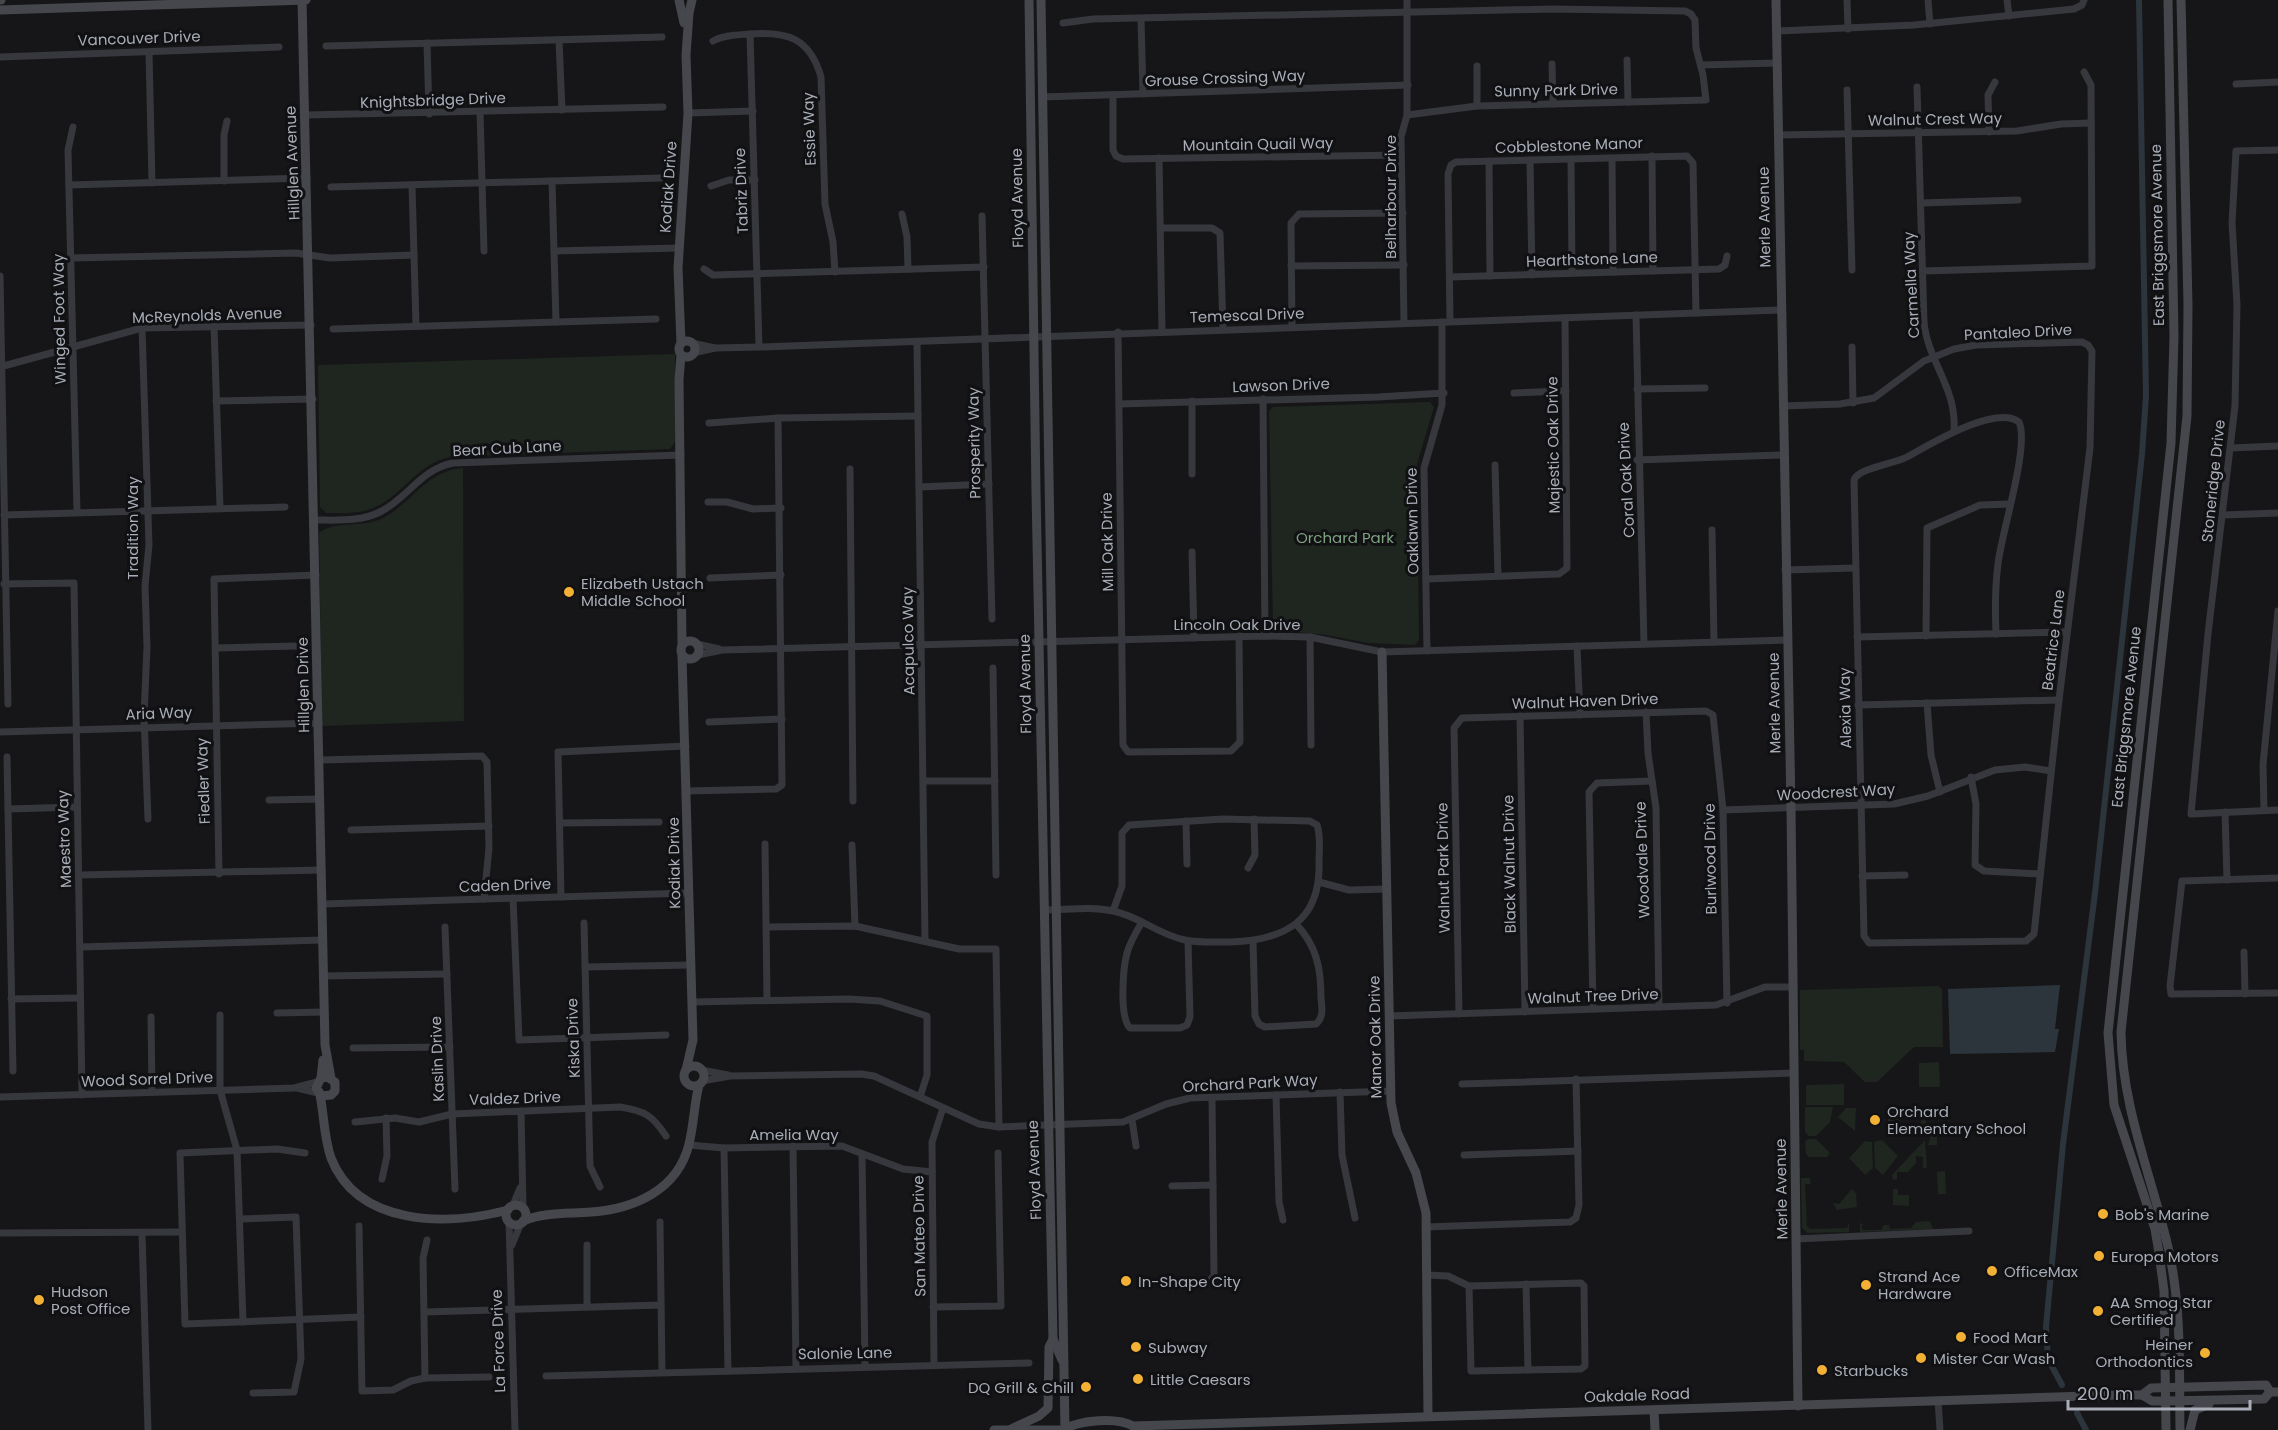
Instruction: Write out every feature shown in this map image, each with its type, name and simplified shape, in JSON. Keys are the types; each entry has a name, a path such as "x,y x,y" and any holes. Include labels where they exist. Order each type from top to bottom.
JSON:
{"street":[{"path":"0,10 304,0"},
{"name":"Hillglen Avenue","path":"304,0 311,325"},
{"name":"Kodiak Drive","path":"679,0 686,55 688,113 678,248 680,321 688,348 680,389 682,656 693,1040 700,1069"},
{"name":"Kodiak Drive","path":"686,55 692,0"},
{"name":"Floyd Avenue","path":"1029,0 1047,1125 1053,1339 1064,1365"},
{"name":"Floyd Avenue","path":"1041,0 1065,1430"},
{"name":"Belharbour Drive","path":"1404,323 1401,137 1407,115 1407,0"},
{"name":"Merle Avenue","path":"1776,0 1791,808 1798,1406"},
{"path":"1847,0 1848,29"},
{"path":"1928,0 1930,24"},
{"path":"2007,0 2008,16"},
{"name":"East Briggsmore Avenue","path":"2166,1430 2164,1291 2159,1253 2155,1229 2114,1105 2108,1034 2171,443 2174,336 2168,0"},
{"name":"East Briggsmore Avenue","path":"2180,1430 2179,1330 2174,1277 2168,1246 2127,1103 2121,1032 2187,416 2188,305 2181,0"},
{"path":"1776,31 1930,24 2074,9 2083,3"},
{"path":"1063,23 1093,19 1407,14 1553,9 1685,11 1695,20 1696,48 1701,65 1777,63"},
{"path":"1141,19 1143,94"},
{"name":"Essie Way","path":"713,41 721,37 777,32 793,38 816,59 821,77 825,204 833,242 835,272"},
{"name":"Tabriz Drive","path":"750,34 759,347"},
{"path":"326,46 662,37"},
{"path":"560,40 561,110"},
{"path":"427,43 429,114"},
{"name":"Vancouver Drive","path":"0,57 279,47"},
{"path":"149,52 152,183"},
{"path":"1627,60 1628,102"},
{"path":"1552,64 1553,104"},
{"name":"Sunny Park Drive","path":"1407,115 1477,106 1706,100 1701,65"},
{"path":"1477,66 1477,106"},
{"path":"1923,271 2092,266 2091,85 2084,72"},
{"path":"1989,132 1988,95 1995,82"},
{"path":"2236,84 2278,82"},
{"name":"Grouse Crossing Way","path":"1041,97 1408,85"},
{"name":"Carmella Way","path":"1917,87 1925,331 1933,357 1953,400 1954,431"},
{"path":"1847,90 1852,270"},
{"name":"Mountain Quail Way","path":"1113,95 1113,150 1116,156 1123,159 1401,155"},
{"name":"Knightsbridge Drive","path":"306,115 663,107"},
{"path":"688,113 753,111"},
{"path":"480,112 484,251"},
{"path":"224,181 224,135 227,121"},
{"name":"Walnut Crest Way","path":"1778,135 1989,132 2091,123"},
{"name":"Winged Foot Way","path":"73,127 68,150 77,512"},
{"name":"Stoneridge Drive","path":"2225,812 2192,814 2208,634 2236,387 2237,304 2232,223 2236,151 2278,150"},
{"name":"Cobblestone Manor","path":"1446,322 1449,277 1449,168 1456,162 1684,155 1693,163 1696,313"},
{"path":"1652,156 1653,271"},
{"path":"1159,158 1162,331"},
{"path":"1612,158 1613,272"},
{"path":"1571,159 1572,273"},
{"path":"1530,160 1532,275"},
{"path":"1489,161 1490,276"},
{"path":"69,186 307,178"},
{"path":"331,187 661,178"},
{"path":"711,186 729,180 754,180"},
{"path":"552,181 556,322"},
{"path":"412,185 416,326"},
{"path":"1921,203 2018,200"},
{"path":"1292,327 1291,223 1294,218 1299,214 1403,213"},
{"path":"902,214 907,237 908,269"},
{"name":"Prosperity Way","path":"982,216 992,619"},
{"path":"1161,228 1212,228 1222,236 1223,329"},
{"path":"554,251 678,248"},
{"path":"71,258 296,253 330,258 414,255"},
{"name":"Hearthstone Lane","path":"1449,277 1722,268 1727,256"},
{"path":"1291,267 1404,266"},
{"path":"704,269 713,275 984,267"},
{"path":"0,276 8,704"},
{"name":"Temescal Drive","path":"688,348 985,340 1118,332 1781,310"},
{"name":"Coral Oak Drive","path":"1636,315 1637,460 1643,538 1644,644"},
{"name":"Majestic Oak Drive","path":"1498,576 1559,574 1566,571 1568,564 1565,318"},
{"path":"333,328 656,319"},
{"name":"Oaklawn Drive","path":"1427,651 1424,468 1444,393 1446,322"},
{"name":"McReynolds Avenue","path":"1,367 142,328 311,325"},
{"name":"Hillglen Drive","path":"311,325 325,1045 323,1079 319,1094 326,1120 328,1145 336,1168 351,1188 372,1204 411,1217 485,1215 517,1208"},
{"path":"214,326 220,507"},
{"name":"Tradition Way","path":"142,328 148,511 146,727 148,819"},
{"name":"Mill Oak Drive","path":"1118,332 1123,745 1126,750 1135,754 1231,751 1237,747 1240,742 1239,636"},
{"name":"Acapulco Way","path":"917,342 925,940"},
{"name":"Pantaleo Drive","path":"1783,406 1853,403 1874,398 1933,357 1954,349 1976,345 2082,342 2088,345"},
{"name":"Beatrice Lane","path":"1867,942 1873,945 2026,941 2031,938 2035,928 2059,700 2090,448 2092,351 2088,345"},
{"path":"1852,347 1853,403"},
{"path":"1636,389 1705,388"},
{"path":"1514,393 1566,391"},
{"name":"Lawson Drive","path":"1119,404 1444,393"},
{"path":"216,401 313,399"},
{"path":"1263,399 1265,636"},
{"path":"1192,401 1192,474"},
{"path":"709,423 778,418 918,416"},
{"path":"687,791 776,789 782,785 781,508 778,418"},
{"path":"1954,431 2010,418 2018,421 2021,431 1998,565 1996,634"},
{"name":"Alexia Way","path":"1867,942 1863,936 1854,480 1857,474 1896,462 1954,431"},
{"path":"2230,448 2278,446"},
{"name":"Bear Cub Lane","path":"315,520 362,518 381,512 427,472 453,463 681,455"},
{"path":"1637,460 1783,455"},
{"path":"1426,579 1498,576 1495,465"},
{"path":"850,469 853,801"},
{"path":"919,488 989,484"},
{"path":"708,502 727,502 753,509 781,508"},
{"path":"1926,636 1927,528 1980,505 2010,504"},
{"path":"4,514 285,507"},
{"path":"2223,515 2278,513"},
{"path":"1712,530 1714,642"},
{"path":"1192,552 1194,638"},
{"path":"1785,570 1855,568"},
{"name":"Fiedler Way","path":"219,874 214,579 316,575"},
{"path":"710,578 781,575"},
{"name":"Maestro Way","path":"4,584 74,583 82,1095"},
{"path":"2264,810 2263,765 2278,611"},
{"name":"Kodiak Drive","path":"683,614 695,643 696,657 684,685"},
{"path":"1857,637 2067,632"},
{"name":"Lincoln Oak Drive","path":"696,657 722,650 1239,636 1310,638 1382,652 1787,640"},
{"path":"1310,638 1311,745"},
{"path":"682,644 695,643"},
{"name":"Lincoln Oak Drive","path":"695,643 722,650"},
{"path":"216,648 296,646"},
{"path":"1577,646 1580,715"},
{"name":"Manor Oak Drive","path":"1382,652 1391,1091 1394,1119 1420,1185 1426,1227 1428,1416"},
{"path":"682,656 686,659 696,657"},
{"path":"993,668 996,875"},
{"path":"1858,705 2059,700"},
{"path":"1928,703 1931,754 1940,792"},
{"name":"Walnut Haven Drive","path":"1456,722 1462,718 1646,712 1706,711 1713,715"},
{"name":"Woodvale Drive","path":"1646,712 1656,808 1659,1007"},
{"name":"Burlwood Drive","path":"1713,715 1723,810 1727,1003"},
{"name":"Black Walnut Drive","path":"1520,717 1526,1012"},
{"path":"709,722 782,719"},
{"name":"Walnut Park Drive","path":"1456,722 1454,728 1459,1014"},
{"name":"Aria Way","path":"0,732 319,723"},
{"path":"561,897 558,752 686,746"},
{"path":"320,760 482,756 487,762 489,826 484,899"},
{"path":"7,757 13,1071"},
{"name":"Woodcrest Way","path":"1723,810 1894,804 1940,792 1971,777 2011,768 2051,771"},
{"path":"1971,777 1976,804 1974,861 1978,868 1984,871 2040,874"},
{"path":"924,781 995,781"},
{"path":"1593,1009 1589,792 1597,783 1652,781"},
{"path":"269,800 320,799"},
{"path":"8,809 77,807"},
{"path":"2227,880 2225,812 2278,810"},
{"path":"1248,868 1255,855 1254,819"},
{"path":"1044,910 1113,911 1142,922 1166,935 1188,941 1253,941 1274,937 1296,924 1314,900 1319,882 1319,829 1310,820 1186,820 1129,825 1122,833 1122,886 1113,911"},
{"path":"1186,820 1187,864"},
{"path":"560,823 659,822"},
{"path":"351,830 489,826"},
{"path":"765,844 767,999"},
{"path":"852,845 855,926"},
{"path":"79,875 219,874 322,870"},
{"path":"1862,876 1905,875"},
{"path":"2278,878 2182,881 2171,994 2278,993"},
{"path":"1319,882 1349,890 1386,889"},
{"name":"Caden Drive","path":"322,904 689,893"},
{"path":"513,898 519,1040 666,1035"},
{"path":"1142,922 1131,942 1125,962 1124,1020 1134,1029 1180,1028 1187,1025 1190,1017 1188,941"},
{"name":"Kiska Drive","path":"584,923 590,1166 600,1187"},
{"path":"1253,941 1256,1016 1259,1024 1265,1027 1313,1025 1319,1022 1322,1016 1319,963 1310,940 1296,924"},
{"path":"766,927 855,926 959,949 996,949 999,1127"},
{"name":"Kaslin Drive","path":"446,927 455,1190"},
{"path":"80,947 323,940"},
{"path":"2244,952 2245,994"},
{"path":"585,967 691,965"},
{"path":"324,976 447,974"},
{"name":"Walnut Tree Drive","path":"1389,1016 1727,1003 1765,987 1793,987"},
{"path":"12,999 80,998"},
{"path":"692,1002 767,999 880,1001 927,1016 927,1075 920,1097"},
{"path":"277,1013 324,1012"},
{"path":"220,1014 220,1090 237,1150 243,1322"},
{"path":"151,1017 152,1092"},
{"name":"Kodiak Drive","path":"687,1070 693,1040"},
{"path":"353,1048 450,1047"},
{"path":"509,1221 522,1222 549,1214 606,1211 639,1202 672,1177 689,1145 700,1083 700,1069 692,1067 684,1076 688,1084 693,1116"},
{"name":"Orchard Park Way","path":"700,1069 730,1076"},
{"path":"1462,1084 1794,1073"},
{"name":"Orchard Park Way","path":"700,1083 730,1076 861,1074 874,1076 979,1124 999,1127 1132,1120 1178,1100 1391,1091"},
{"name":"Hillglen Drive","path":"323,1079 336,1085 331,1095 326,1120"},
{"name":"Wood Sorrel Drive","path":"294,1088 323,1079"},
{"path":"1426,1227 1570,1222 1576,1218 1579,1213 1576,1079"},
{"path":"688,1084 700,1083"},
{"name":"Wood Sorrel Drive","path":"0,1097 294,1088 319,1094"},
{"path":"1340,1092 1341,1155 1355,1218"},
{"path":"319,1094 331,1095"},
{"path":"1276,1095 1279,1202 1283,1220"},
{"path":"1173,1286 1205,1285 1211,1282 1214,1276 1212,1097"},
{"name":"Valdez Drive","path":"355,1122 386,1118 419,1122 452,1114 589,1108 638,1110 654,1118 666,1136"},
{"name":"San Mateo Drive","path":"934,1365 932,1172 934,1129 943,1108"},
{"name":"La Force Drive","path":"515,1430 509,1221 517,1208 522,1182 521,1111"},
{"path":"382,1179 387,1156 386,1118"},
{"path":"1132,1120 1136,1146"},
{"name":"Amelia Way","path":"689,1145 724,1148 842,1146 903,1168 932,1172"},
{"path":"792,1146 796,1368"},
{"path":"724,1148 728,1371"},
{"path":"305,1153 277,1149 180,1153 184,1324 361,1317"},
{"path":"1464,1155 1578,1151"},
{"path":"933,1307 1002,1306 998,1153"},
{"path":"862,1154 866,1366"},
{"path":"1172,1186 1213,1185"},
{"path":"517,1208 549,1214"},
{"name":"La Force Drive","path":"510,1251 526,1216 517,1208"},
{"name":"Hillglen Drive","path":"485,1215 509,1221"},
{"path":"240,1219 296,1217 301,1359 294,1392 253,1393"},
{"path":"660,1222 662,1372"},
{"path":"359,1226 362,1391 393,1390 411,1381 425,1378 489,1377"},
{"path":"1796,1239 1969,1231"},
{"path":"0,1233 181,1232"},
{"path":"142,1234 148,1430"},
{"path":"425,1378 423,1258 427,1240"},
{"path":"587,1245 587,1307"},
{"path":"1427,1275 1448,1276 1469,1286 1583,1284 1584,1368 1471,1371 1469,1286"},
{"path":"1526,1284 1528,1371"},
{"path":"425,1312 661,1305"},
{"path":"1011,1429 1039,1416 1047,1408 1050,1401 1049,1347 1053,1339"},
{"name":"Salonie Lane","path":"546,1376 1029,1363"},
{"name":"Oakdale Road","path":"994,1430 1065,1430 1074,1424 1104,1422 1126,1422 1131,1428 1428,1416 2142,1395 2152,1401 2216,1401 2264,1399 2274,1392 2266,1385 2165,1387 2151,1388 2142,1395"},
{"path":"1938,1400 1940,1430"},
{"path":"2190,1430 2195,1410 2216,1401"},
{"path":"1654,1410 1655,1430"}],"green space":[{"path":"675,354 675,442 670,449 449,457 427,467 393,496 373,508 356,512 326,513 320,507 318,365"},
{"name":"Orchard Park","path":"1430,402 1434,407 1417,464 1419,640 1415,645 1368,643 1327,635 1277,630 1273,627 1269,411 1273,407"},
{"path":"463,468 464,721 322,726 319,533 340,525 373,522 381,519 392,513 439,475"},
{"path":"1938,986 1942,989 1943,1047 1914,1047 1877,1082 1865,1082 1844,1062 1804,1061 1804,1050 1800,1050 1800,990"},
{"path":"1939,1062 1940,1087 1919,1087 1919,1063"},
{"path":"1844,1084 1844,1105 1806,1105 1806,1085"},
{"path":"1898,1106 1906,1115 1891,1130 1888,1128 1888,1107"},
{"path":"1805,1107 1833,1107 1830,1122 1816,1136 1809,1136 1805,1132"},
{"path":"1846,1108 1856,1108 1855,1131 1838,1117"},
{"path":"1923,1119 1927,1127 1937,1127 1937,1145 1928,1145 1931,1134 1920,1123"},
{"path":"1808,1139 1816,1139 1830,1153 1827,1157 1809,1157 1806,1154 1805,1142"},
{"path":"1882,1140 1898,1156 1883,1175 1875,1168 1874,1142"},
{"path":"1925,1140 1927,1168 1923,1168 1923,1157 1916,1156 1916,1163 1908,1172 1897,1172 1897,1179 1893,1180 1892,1175"},
{"path":"1865,1141 1872,1142 1873,1168 1865,1175 1849,1158"},
{"path":"1945,1171 1946,1194 1938,1194 1937,1172"},
{"path":"1801,1178 1810,1178 1811,1184 1805,1184 1807,1226 1810,1229 1847,1228 1849,1223 1849,1232 1808,1233 1802,1228"},
{"path":"1852,1189 1856,1193 1857,1207 1837,1210 1833,1203 1839,1204"},
{"path":"1893,1189 1898,1189 1898,1195 1909,1195 1909,1206 1893,1205"},
{"path":"1930,1221 1933,1229 1860,1232 1860,1223 1863,1224 1861,1228 1864,1230 1881,1230 1884,1225 1889,1225 1890,1229 1911,1228 1916,1222"}],"shaded area":[{"path":"2060,985 2055,1029 2059,1029 2055,1052 1950,1054 1948,989"}],"waterway":[{"path":"2062,1385 2048,1359 2046,1327 2063,1144 2095,893 2142,454 2146,396 2139,0"},
{"path":"2077,1413 2086,1430"}],"place":[{"name":"Elizabeth Ustach Middle School","path":"569,592"},
{"name":"Orchard Elementary School","path":"1875,1120"},
{"name":"Bob's Marine","path":"2103,1214"},
{"name":"Europa Motors","path":"2099,1256"},
{"name":"OfficeMax","path":"1992,1271"},
{"name":"In-Shape City","path":"1126,1281"},
{"name":"Strand Ace Hardware","path":"1866,1285"},
{"name":"Hudson Post Office","path":"39,1300"},
{"name":"AA Smog Star Certified","path":"2098,1311"},
{"name":"Food Mart","path":"1961,1337"},
{"name":"Subway","path":"1136,1347"},
{"name":"Heiner Orthodontics","path":"2205,1353"},
{"name":"Mister Car Wash","path":"1921,1358"},
{"name":"Starbucks","path":"1822,1370"},
{"name":"Little Caesars","path":"1138,1379"},
{"name":"DQ Grill & Chill","path":"1086,1387"}]}
